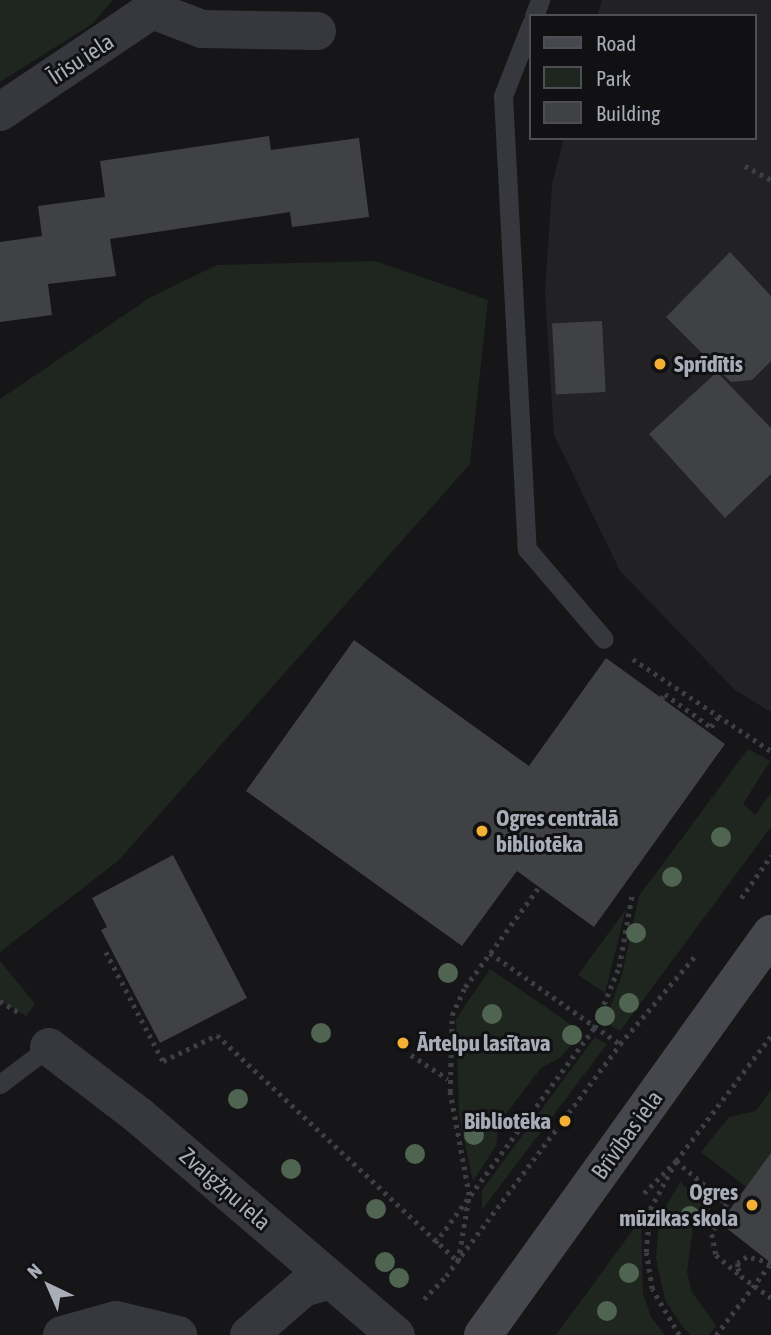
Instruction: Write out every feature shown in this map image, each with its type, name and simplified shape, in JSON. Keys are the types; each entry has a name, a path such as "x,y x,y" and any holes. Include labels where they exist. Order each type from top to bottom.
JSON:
{"main road":[{"name":"Brīvības iela","path":"483,1335 771,934"}],"street":[{"path":"152,5 202,29 317,32"},
{"name":"Īrisu iela","path":"0,112 152,5"},
{"name":"Zvaigžņu iela","path":"49,1047 138,1115 394,1334"},
{"path":"249,1335 303,1288 331,1280"},
{"path":"62,1335 116,1320 178,1335"}],"lane":[{"path":"530,27 503,96 527,549 604,639"},
{"path":"0,1084 49,1047"}],"path":[{"path":"745,166 771,180"},
{"path":"604,639 717,718 771,751"},
{"path":"661,699 664,694 711,727 717,718"},
{"path":"735,906 771,856"},
{"path":"458,1261 469,1195 449,1080 452,1015 490,953 539,887"},
{"path":"435,1243 594,1028 619,967 632,895"},
{"path":"394,1334 458,1261 620,1044 704,946"},
{"path":"106,952 163,1061 217,1035 435,1243 458,1261"},
{"path":"490,953 620,1044"},
{"path":"0,1001 26,1016"},
{"path":"641,1196 676,1161 771,1036"},
{"path":"411,1055 449,1080"},
{"path":"676,1161 727,1204 712,1234 716,1255 771,1298"},
{"path":"676,1161 650,1209 646,1252 652,1289 679,1335"},
{"path":"716,1335 771,1263 747,1258 738,1263 741,1276"}],"shaded area":[{"name":"Sprīdītis","path":"602,0 771,0 771,712 734,689 620,571 554,435 545,294 552,184 563,140 757,140 757,14 598,14"}],"green space":[{"path":"0,0 113,0 92,24 0,82"},
{"path":"375,261 488,300 470,464 118,861 0,952 0,399 151,297 217,265"},
{"path":"748,749 770,761 743,804 755,815 771,793 771,827 620,1031 605,1022 622,974 639,896"},
{"path":"626,909 605,993 578,975"},
{"path":"0,961 35,1004 26,1016 0,1001"},
{"path":"490,969 582,1032 561,1057 541,1068 499,1123 496,1146 473,1181 459,1115 456,1019"},
{"path":"595,1037 607,1044 482,1210 482,1190"},
{"path":"771,1090 771,1154 746,1187 701,1152 729,1117 756,1111"},
{"path":"680,1182 711,1208 693,1228 687,1272 692,1292 716,1326 709,1335 691,1335 682,1326 665,1300 656,1258 659,1219"},
{"path":"641,1219 643,1294 651,1317 665,1335 556,1335"}],"building":[{"path":"269,136 271,150 359,138 369,217 292,227 290,212 110,239 116,276 48,284 52,315 0,322 0,242 42,236 38,206 105,197 100,161"},
{"path":"730,252 771,296 771,361 752,380 731,382 666,317"},
{"path":"602,321 606,392 556,395 552,324"},
{"path":"717,372 771,428 771,474 725,518 649,434"},
{"name":"Ogres centrālā bibliotēka","path":"354,640 529,766 606,658 725,744 594,927 517,871 462,946 246,791"},
{"path":"173,855 247,998 160,1043 101,930 107,927 92,898"},
{"name":"Ogres mūzikas skola","path":"771,1153 771,1263 720,1223"}],"place":[{"name":"Sprīdītis","path":"660,364"},
{"name":"Ogres centrālā bibliotēka","path":"482,831"},
{"name":"Ārtelpu lasītava","path":"403,1043"},
{"name":"Bibliotēka","path":"565,1121"},
{"name":"Ogres mūzikas skola","path":"752,1205"}]}
